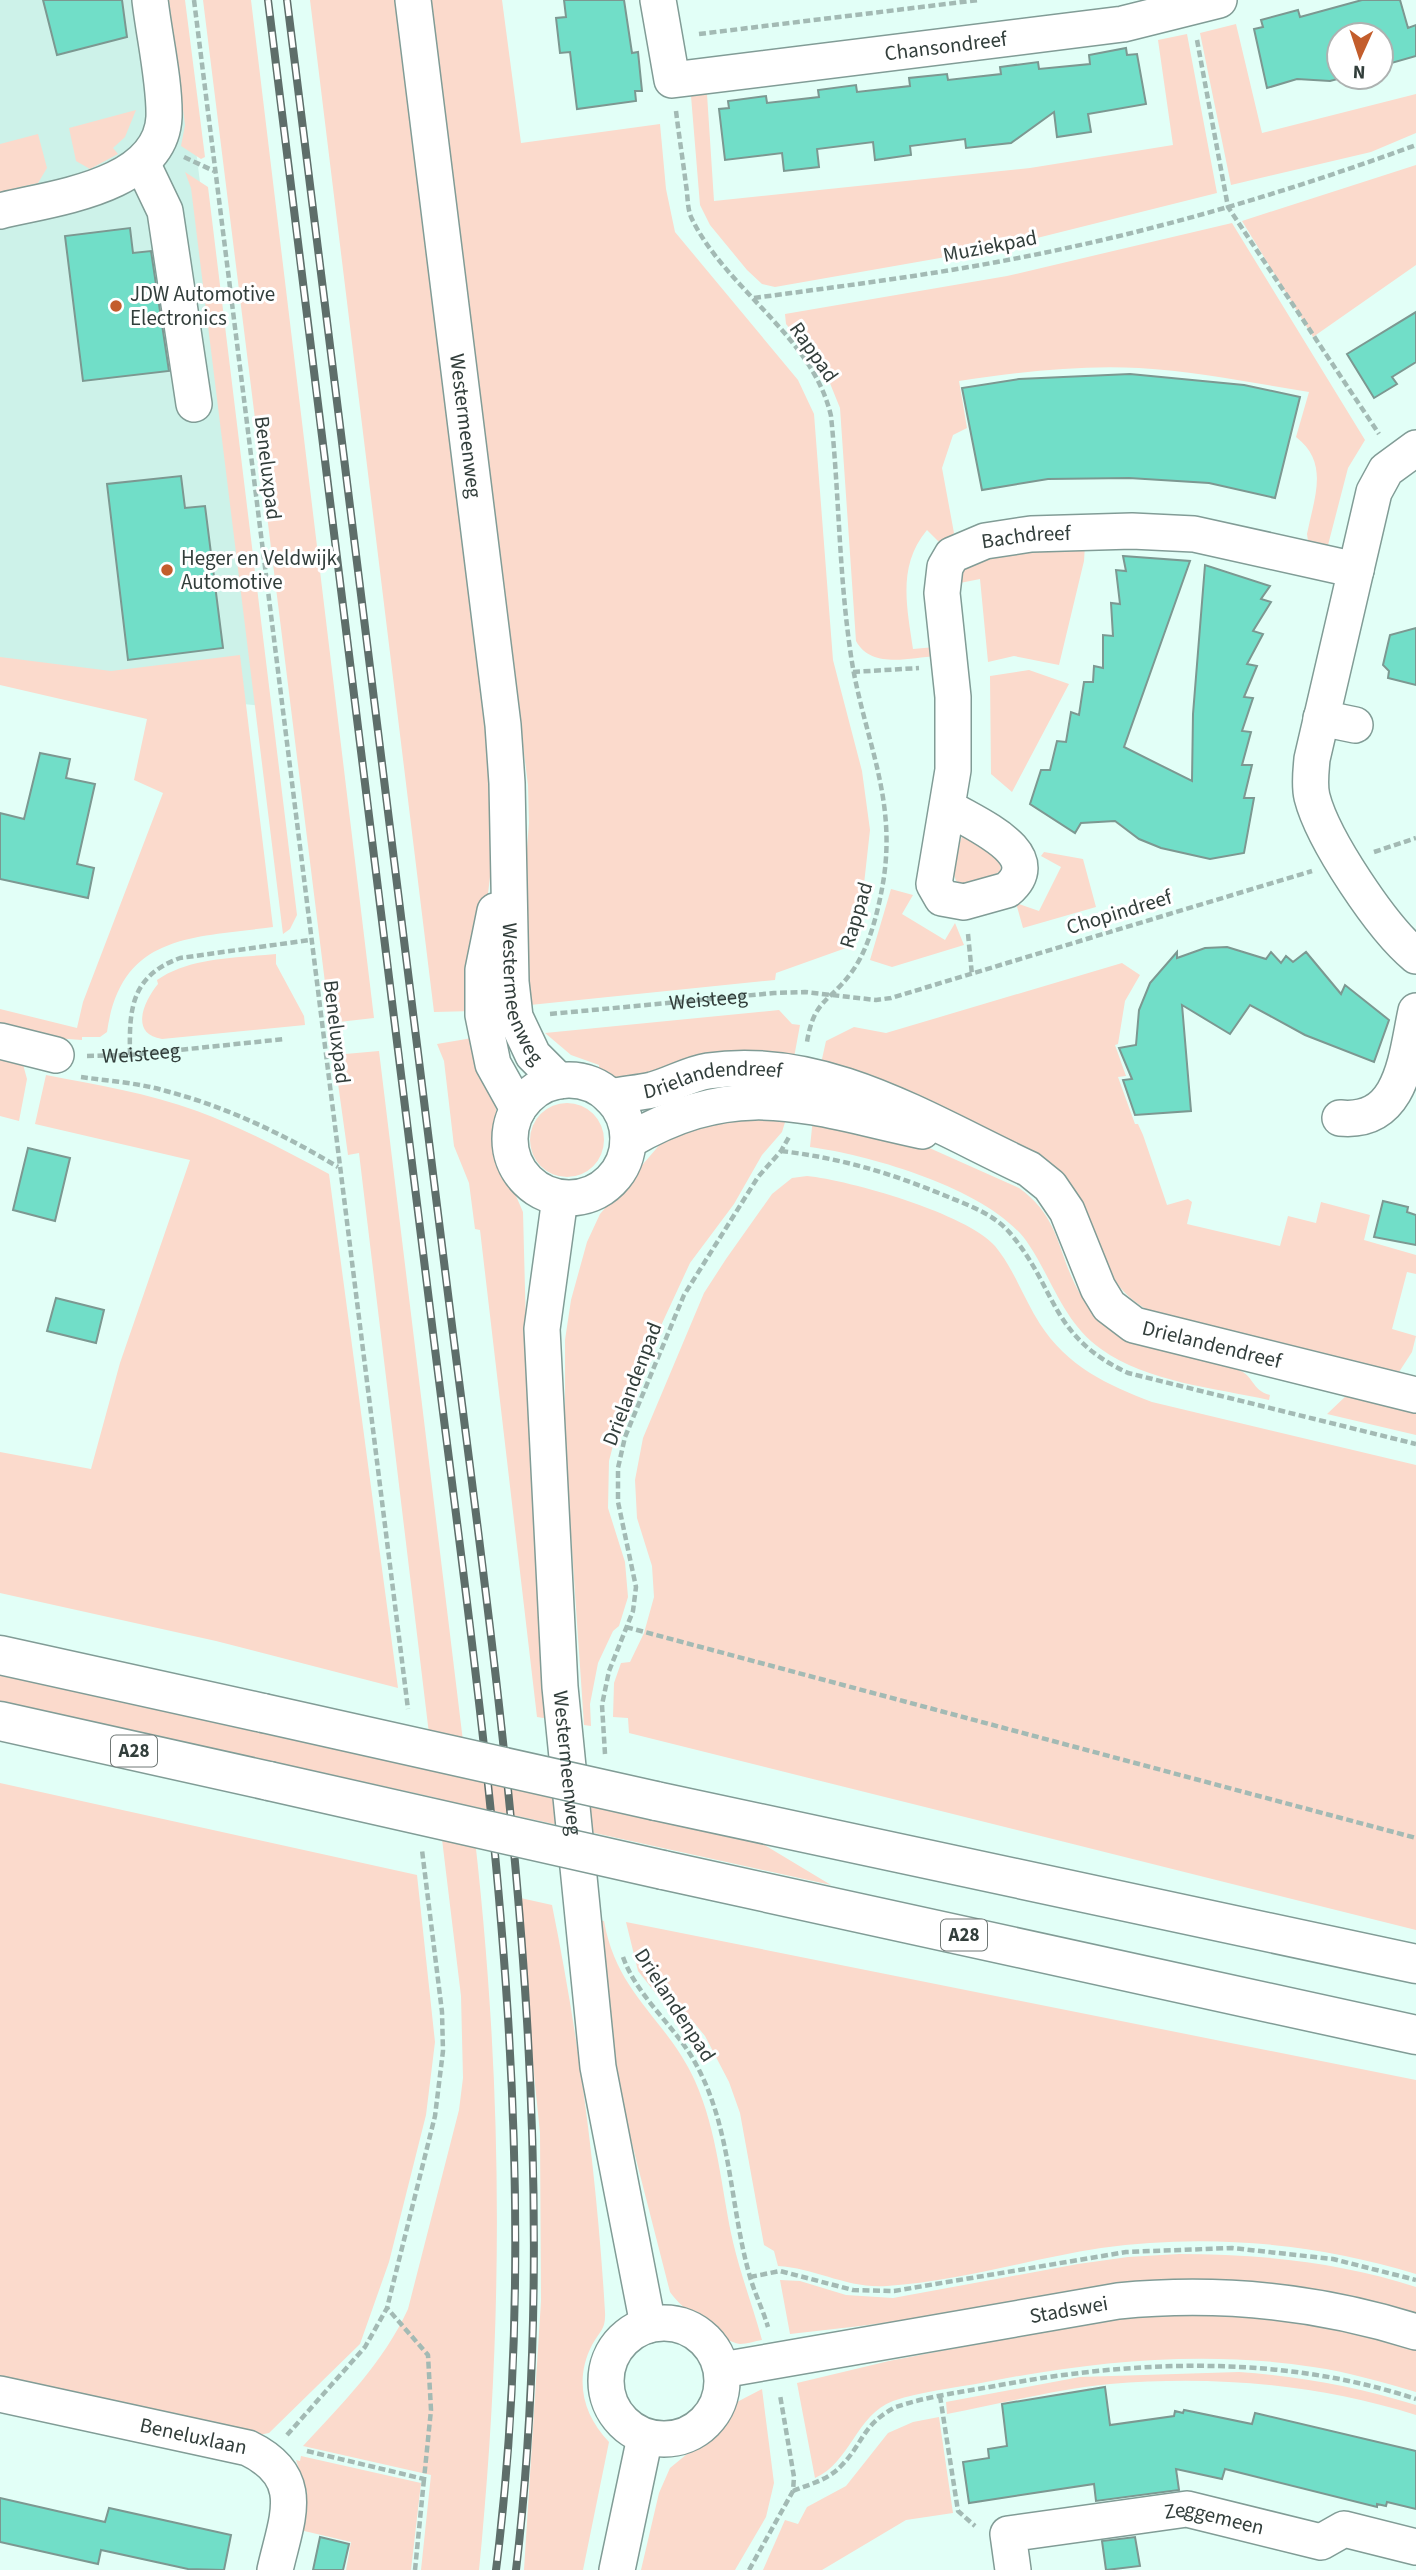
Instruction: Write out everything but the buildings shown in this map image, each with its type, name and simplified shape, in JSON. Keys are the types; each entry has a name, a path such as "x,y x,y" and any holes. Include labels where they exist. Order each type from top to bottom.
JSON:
{"highway":[{"path":"0,1656 656,1801 1416,1964"},
{"name":"A28","path":"0,1721 1416,2035"}],"street":[{"path":"0,211 110,183 142,163 157,144 164,118 150,0"},
{"name":"Westermeenweg","path":"413,0 503,725 511,971 515,1017 533,1055 559,1081"},
{"path":"658,0 672,80"},
{"name":"Chansondreef","path":"672,80 1123,24 1199,3"},
{"path":"142,163 165,212 194,404"},
{"path":"1406,454 1377,482 1312,759 1312,797 1344,862 1400,943 1416,956"},
{"name":"Bachdreef","path":"964,902 948,902 942,898 934,884 949,808 954,735 942,593 945,567 952,555 985,541 1031,534 1088,531 1194,534 1356,570"},
{"path":"1321,718 1355,725"},
{"path":"949,808 1015,849 1020,862 1019,873 1007,890 964,902"},
{"name":"Westermeenweg","path":"508,853 482,970 482,995 493,1064 518,1109"},
{"path":"1340,1118 1365,1118 1381,1109 1394,1094 1401,1079 1416,1011"},
{"path":"0,1041 65,1066"},
{"name":"Drielandendreef","path":"610,1097 651,1090 705,1072 754,1068 799,1089 971,1142 1029,1169 1051,1186 1068,1211 1098,1288 1109,1306 1134,1325 1416,1395"},
{"path":"559,1081 586,1083 610,1097 624,1116 628,1141 621,1168 602,1189 575,1199 560,1198 530,1184 512,1157 511,1132 518,1109 542,1086 559,1081"},
{"name":"Drielandendreef","path":"628,1141 652,1127 699,1108 799,1089"},
{"name":"Westermeenweg","path":"560,1198 542,1329 560,1687 598,2067 648,2325"},
{"name":"Stadswei","path":"722,2370 1118,2301 1166,2297 1276,2300 1332,2308 1416,2332"},
{"path":"648,2325 680,2325 695,2332 708,2341 722,2370 722,2395 711,2417 693,2433 669,2440 645,2437 620,2418 613,2410 606,2390 607,2369 614,2350 629,2334 648,2325"},
{"name":"Beneluxlaan","path":"0,2394 248,2448 269,2458 280,2469 288,2486 289,2502 275,2570"},
{"path":"617,2570 645,2437"},
{"name":"Zeggemeen","path":"1008,2534 1187,2509 1321,2542 1344,2529 1416,2547"},
{"path":"1008,2534 1013,2570"}],"path":[{"name":"Beneluxpad","path":"194,0 333,1128"},
{"path":"663,39 979,0"},
{"path":"1199,3 1228,207 1406,454"},
{"name":"Rappad","path":"672,80 690,213 704,241 810,367 827,396 832,423 853,671 879,768 888,848 877,911 862,952 850,974 830,993"},
{"name":"Muziekpad","path":"754,298 997,262 1228,207 1339,173 1416,145"},
{"path":"853,671 950,666"},
{"name":"Chopindreef","path":"830,993 876,1000 891,998 1416,838"},
{"path":"964,902 972,975"},
{"path":"130,1055 133,999 142,985 166,963 192,956 310,940"},
{"name":"Weisteeg","path":"547,1014 774,993 830,993"},
{"name":"Drielandenpad","path":"605,1756 602,1705 608,1671 633,1611 636,1587 618,1502 618,1468 625,1437 684,1295 758,1177 786,1143 815,1009 830,993"},
{"name":"Weisteeg","path":"65,1066 130,1055 285,1039"},
{"path":"65,1066 166,1090 265,1126 339,1167"},
{"path":"626,1627 1416,1838"},
{"name":"Drielandenpad","path":"621,1952 640,1989 692,2058 719,2119 750,2277 762,2306 774,2362 794,2477 793,2491"},
{"path":"750,2277 780,2272 853,2290 894,2291 1126,2252 1221,2248 1333,2259 1416,2280"},
{"path":"387,2308 428,2356 431,2410 415,2570"},
{"path":"749,2570 793,2491 820,2481 841,2467 863,2434 884,2413 908,2403 1070,2372 1229,2367 1303,2371 1346,2379 1416,2399"},
{"path":"940,2396 958,2511 976,2528 979,2537 1008,2534"},
{"path":"305,2451 424,2479"}],"shaded area":[{"path":"0,0 178,0 263,706 95,690 0,670"},
{"path":"169,0 185,0 205,157 201,159 181,146 185,125"},
{"path":"203,0 251,0 374,1018 330,1023"},
{"path":"310,0 395,0 492,787 492,860 474,1011 434,1012"},
{"path":"429,0 502,0 521,143 660,124 666,189 675,232 798,380 814,414 833,660 862,771 870,830 863,893 846,948 776,973 775,980 530,1005 521,926 529,823 528,785"},
{"path":"1236,24 1262,133 1416,94 1416,133 1371,152 1231,185 1200,33"},
{"path":"1187,34 1217,193 997,248 775,287 762,284 747,270 710,225 700,205 691,96 707,94 714,201 1030,168 1173,145 1158,40"},
{"path":"136,110 125,137 113,148 118,154 90,169 76,161 69,128"},
{"path":"38,134 47,168 38,183 0,192 0,144"},
{"path":"1416,165 1416,265 1313,337 1242,221"},
{"path":"185,172 208,187 297,915 290,929 283,934 191,188"},
{"path":"1232,223 1365,440 1348,468 1327,549 1308,541 1307,534 1316,494 1316,470 1307,447 1296,437 1309,392 1139,368 1049,370 959,381 967,428 953,435 942,468 954,533 942,545 927,530 911,558 906,587 913,649 935,647 936,656 891,660 881,659 863,650 856,641 840,408 825,371 786,324 785,314 1007,276"},
{"path":"1085,545 1084,561 1059,665 1014,656 988,662 980,579 960,583 959,570 978,551"},
{"path":"240,655 273,927 189,939 165,946 144,958 127,975 115,1000 107,1032 100,1037 82,1037 82,1040 0,1034 0,1009 77,1028 83,1002 163,793 134,780 147,719 0,685 0,657 111,671"},
{"path":"1029,670 1069,684 1012,792 991,774 990,676"},
{"path":"962,836 999,857 1001,870 991,878 967,886 956,881 952,868"},
{"path":"1044,852 1083,859 1096,907 1023,928 1016,903 1039,911 1061,867 1041,856"},
{"path":"891,889 913,895 902,914 945,940 955,923 964,945 892,967 870,960"},
{"path":"276,954 276,964 304,1016 305,1025 162,1039 145,1031 142,1016 144,1008 158,984 157,980 170,972 199,963"},
{"path":"1122,963 1140,975 1125,1001 1118,1044 1115,1045 1126,1076 1118,1077 1135,1124 1138,1124 1143,1135 1167,1205 1188,1199 1192,1202 1187,1224 1280,1246 1288,1216 1316,1223 1321,1202 1370,1215 1364,1240 1416,1255 1416,1274 1407,1272 1392,1329 1416,1336 1412,1352 1399,1372 1149,1311 1124,1291 1107,1268 1085,1211 820,1068 826,1041 854,1027 886,1033"},
{"path":"779,1010 792,1024 800,1025 793,1063 617,1078 599,1072 599,1065 571,1055 545,1033"},
{"path":"478,1037 496,1109 496,1150 523,1212 527,1366 550,1719 537,1717 480,1230 475,1229 469,1183 454,1146 444,1061 437,1044"},
{"path":"379,1051 467,1774 751,1837 831,1885 471,1806 489,1999 497,2188 493,2378 479,2570 421,2570 431,2475 303,2446 374,2365 408,2309 459,2110 463,2078 461,1996 437,1798 0,1702 0,1673 433,1767 359,1153 348,1155 334,1055"},
{"path":"0,1052 21,1057 27,1079 19,1121 0,1116"},
{"path":"46,1075 141,1094 197,1111 248,1132 329,1174 398,1688 216,1641 0,1593 0,1452 91,1469 120,1363 190,1160 35,1124"},
{"path":"567,1103 581,1106 593,1114 601,1126 604,1140 601,1154 593,1166 581,1174 567,1177 553,1174 541,1166 533,1154 530,1140 533,1126 541,1114 553,1106"},
{"path":"710,1118 786,1119 782,1132 762,1155 734,1204 690,1263 640,1371 616,1434 609,1461 608,1508 625,1562 628,1597 619,1626 613,1631 598,1663 590,1704 591,1726 584,1725 565,1447 565,1340 571,1300 587,1242 600,1214 662,1142"},
{"path":"813,1118 916,1142 1019,1188 1033,1200 1051,1225 1074,1282 1096,1316 1113,1330 1132,1340 1243,1372 1259,1390 1270,1395 1269,1400 1160,1376 1119,1360 1101,1349 1088,1339 1068,1314 1029,1245 1012,1226 989,1208 930,1179 865,1158 810,1147"},
{"path":"807,1176 850,1184 907,1200 960,1222 981,1234 1002,1255 1051,1339 1075,1363 1119,1389 1152,1402 1416,1465 1416,1930 629,1733 628,1718 613,1717 614,1683 621,1663 630,1662 644,1633 654,1597 652,1566 637,1518 635,1480 643,1438 704,1293 772,1194 792,1178"},
{"path":"1347,1395 1416,1411 1416,1435 1327,1414"},
{"path":"0,1783 417,1875 435,2042 426,2115 389,2262 360,2344 269,2433 259,2435 0,2376"},
{"path":"516,1897 552,1905 571,2006 592,2159 605,2322 586,2358 583,2384 587,2409 609,2442 583,2570 524,2570 541,2301 540,2133"},
{"path":"597,1920 604,1921 610,1947 631,1988 684,2059 703,2101 714,2141 733,2242 762,2340 740,2344 732,2342 692,2315 670,2292 615,2077"},
{"path":"626,1922 1416,2080 1416,2274 1378,2263 1300,2248 1220,2241 1180,2241 1101,2248 941,2280 887,2286 845,2282 805,2270 778,2266 774,2251 764,2245 740,2113 729,2082 705,2036 691,2019 669,2010 638,1971"},
{"path":"1179,2254 1299,2261 1387,2278 1416,2287 1416,2315 1302,2288 1223,2280 1184,2280 1106,2286 922,2318 790,2334 780,2280 800,2281 846,2295 893,2298 1078,2264"},
{"path":"1222,2312 1330,2324 1416,2348 1416,2392 1313,2367 1231,2359 1149,2360 1067,2368 927,2392 893,2401 870,2417 837,2462 815,2478 797,2383 889,2361 1111,2318"},
{"path":"1239,2372 1307,2379 1372,2393 1416,2405 1416,2415 1379,2404 1303,2389 1265,2384 1187,2381 1090,2386 947,2414 946,2402 1080,2377"},
{"path":"762,2389 774,2483 766,2517 735,2570 641,2570 659,2493 670,2468 715,2431 737,2402"},
{"path":"939,2417 953,2513 906,2520 822,2570 763,2570 785,2520 798,2524 807,2507 846,2486 888,2433 913,2422"},
{"path":"301,2456 421,2483 411,2570 346,2570 351,2542 300,2530 307,2493 296,2460 300,2461"}],"railway":[{"path":"268,0 473,1647 504,1954 513,2108 515,2262 510,2416 496,2570"},
{"path":"287,0 507,1776 531,2094 534,2252 530,2411 516,2570"}],"place":[{"name":"JDW Automotive Electronics","path":"116,306"},
{"name":"Heger en Veldwijk Automotive","path":"167,570"}]}
